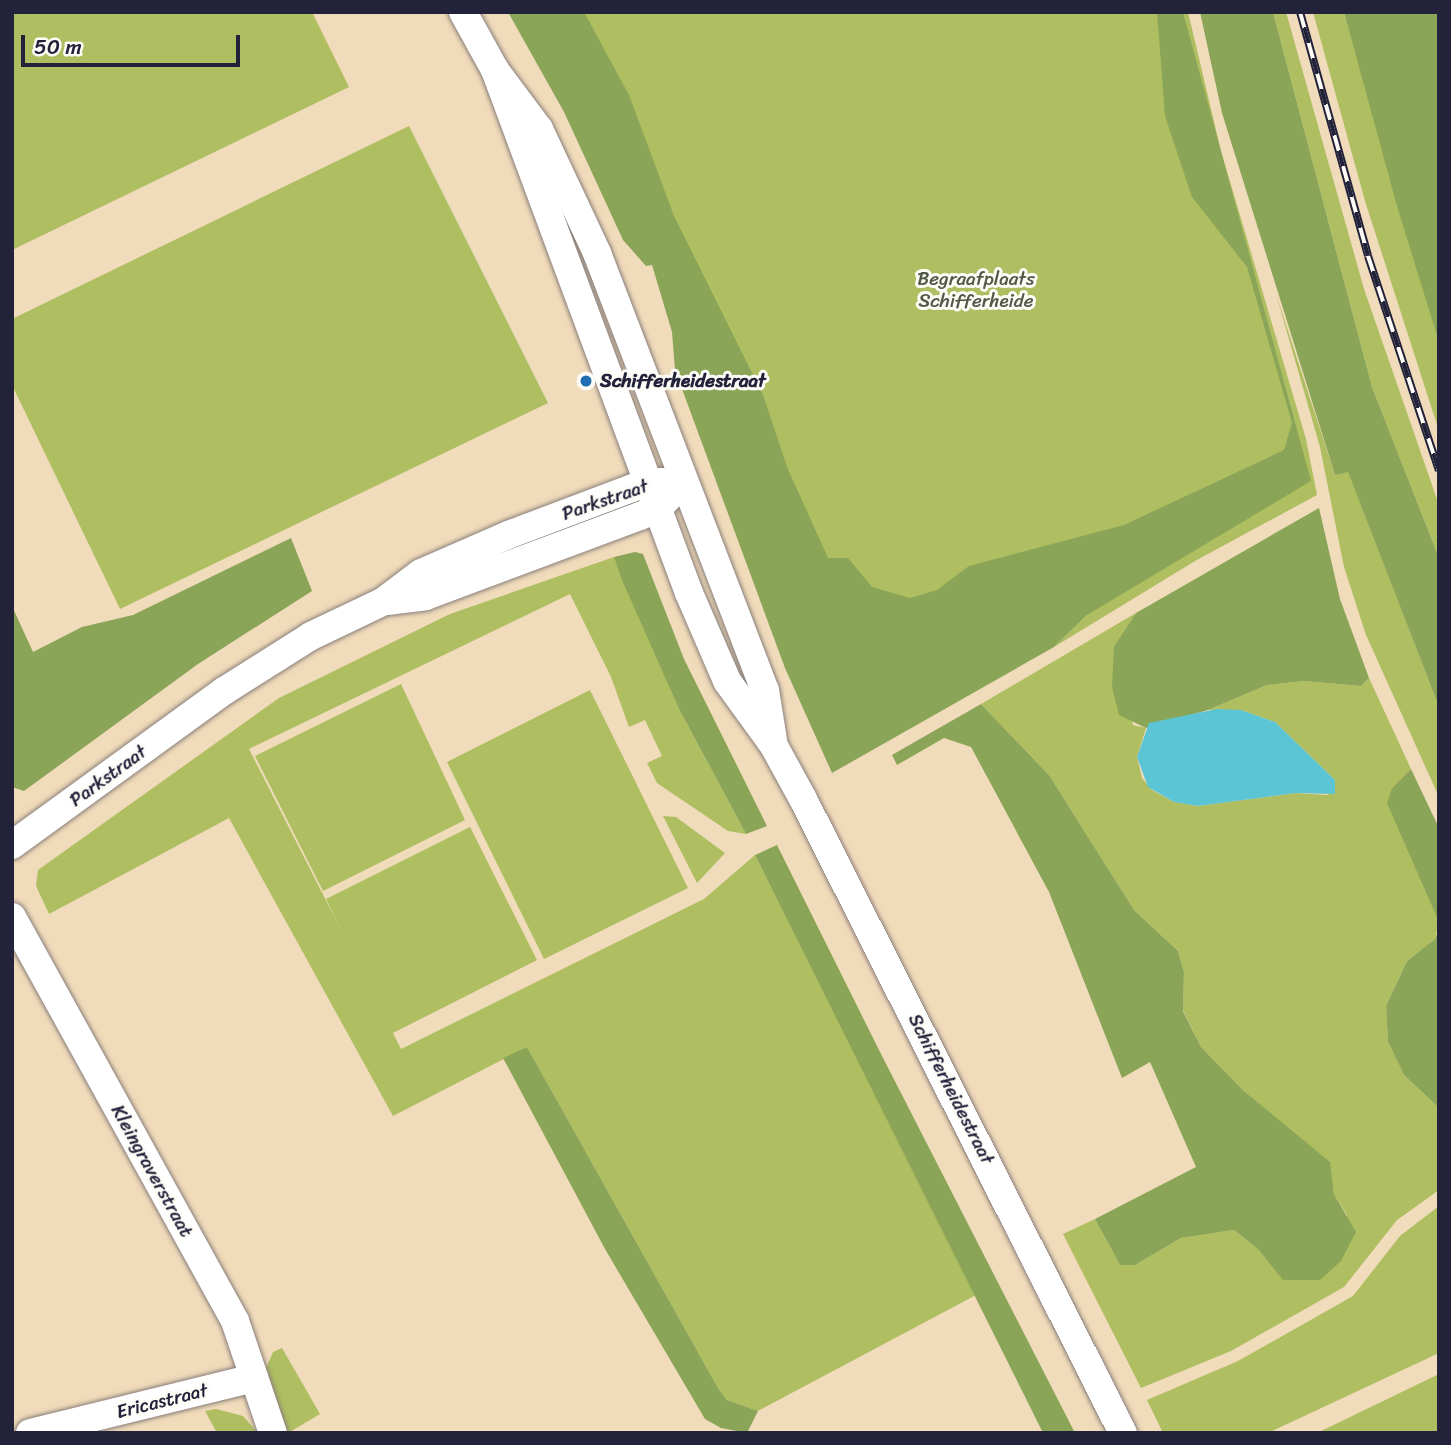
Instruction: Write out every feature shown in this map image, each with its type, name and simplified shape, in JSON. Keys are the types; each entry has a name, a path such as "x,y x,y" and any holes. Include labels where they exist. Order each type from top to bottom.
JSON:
{"street":[{"name":"Schifferheidestraat","path":"463,12 495,70 539,129 591,241 765,690 774,746"},
{"name":"Schifferheidestraat","path":"495,70 657,509 727,681 774,746 1123,1433"},
{"name":"Parkstraat","path":"12,845 224,691 311,636 384,601 421,573 508,535 648,482 685,481"},
{"name":"Parkstraat","path":"384,601 426,596 657,509 685,481"},
{"name":"Kleingraverstraat","path":"12,917 235,1321 273,1433"},
{"name":"Ericastraat","path":"30,1433 254,1378"}],"green space":[{"path":"12,12 312,12 349,87 12,250"},
{"path":"508,12 584,12 629,95 674,216 763,395 787,467 828,558 848,558 872,587 910,598 937,590 969,566 1124,525 1284,450 1292,423 1247,267 1192,197 1165,116 1157,12 1183,12 1311,481 1087,615 1054,647 832,773 785,668 675,370 672,332 652,265 646,266 623,240 564,112"},
{"name":"Begraafplaats Schifferheide","path":"562,12 1188,12 1221,151 1306,439 1317,495 1195,561 1054,647 1087,615 889,687"},
{"path":"1200,12 1273,12 1372,387 1439,558 1439,707 1348,472 1335,475 1222,113"},
{"path":"1273,12 1286,12 1364,289 1439,505 1439,558 1372,387"},
{"path":"1313,12 1344,12 1439,342 1439,431 1365,201"},
{"path":"1344,12 1439,12 1439,342 1397,206"},
{"path":"409,126 548,403 120,609 12,385 12,319"},
{"path":"1276,294 1335,475 1348,471 1439,707 1439,797 1366,635 1344,567 1320,447"},
{"path":"1319,508 1340,599 1369,678 1361,686 1304,681 1267,685 1208,710 1146,728 1119,715 1112,687 1114,646 1136,613"},
{"path":"291,538 312,591 198,664 24,791 12,787 12,606 33,652 82,627 133,615"},
{"path":"635,552 643,554 684,659 767,826 746,834 679,709 614,557"},
{"path":"614,557 679,709 746,834 728,831 657,783 647,763 662,756 645,720 629,727 611,677 570,594 249,749 341,930 326,899 470,827 537,960 393,1033 401,1049 704,899 755,855 976,1295 758,1411 727,1400 718,1388 527,1047 393,1116 229,818 49,914 36,886 38,870 279,698 450,614"},
{"path":"1136,613 1114,646 1133,725 1146,728 1137,757 1142,778 1152,790 1174,802 1198,806 1296,793 1328,795 1335,780 1275,722 1241,710 1208,710 1267,685 1304,681 1361,686 1369,678 1411,769 1392,788 1439,922 1435,939 1407,961 1386,1006 1388,1042 1404,1075 1439,1108 1439,1190 1397,1220 1344,1287 1231,1351 1141,1388 1063,1234 1095,1219 1120,1265 1135,1265 1181,1238 1234,1230 1258,1249 1284,1280 1320,1280 1347,1215 1334,1194 1329,1162 1244,1091 1201,1047 1183,1010 1184,972 1178,951 1134,910 1049,775 981,704"},
{"path":"401,684 465,820 323,891 255,756"},
{"path":"590,690 688,888 544,959 447,762"},
{"path":"981,704 1049,775 1134,910 1178,951 1184,972 1183,1011 1201,1047 1244,1091 1330,1162 1334,1194 1356,1232 1341,1261 1320,1280 1283,1280 1258,1249 1234,1230 1181,1238 1135,1265 1120,1265 1095,1219 1196,1167 1150,1062 1122,1078 1049,892 971,747 944,738 897,765 892,755"},
{"path":"1411,769 1439,828 1439,922 1387,803 1392,788"},
{"path":"663,816 676,817 725,853 697,883"},
{"path":"777,845 1075,1433 1043,1433 755,855"},
{"path":"1439,928 1439,1108 1404,1075 1388,1042 1386,1006 1407,961 1435,939"},
{"path":"527,1047 718,1388 727,1400 758,1411 747,1433 721,1428 705,1419 605,1249 503,1058"},
{"path":"1439,1206 1439,1353 1268,1433 1163,1433 1147,1400 1238,1361 1353,1296 1400,1236"},
{"path":"282,1348 320,1414 288,1433 274,1408 264,1373 273,1352"},
{"path":"1439,1374 1439,1433 1317,1433"},
{"path":"216,1409 243,1416 258,1433 217,1433 205,1411"}],"water":[{"path":"1217,709 1241,710 1275,722 1335,780 1335,794 1296,793 1198,806 1174,802 1148,787 1137,757 1149,723"}],"railway":[{"path":"1300,12 1368,256 1439,471"}],"place":[{"name":"Schifferheidestraat","path":"586,381"}]}
